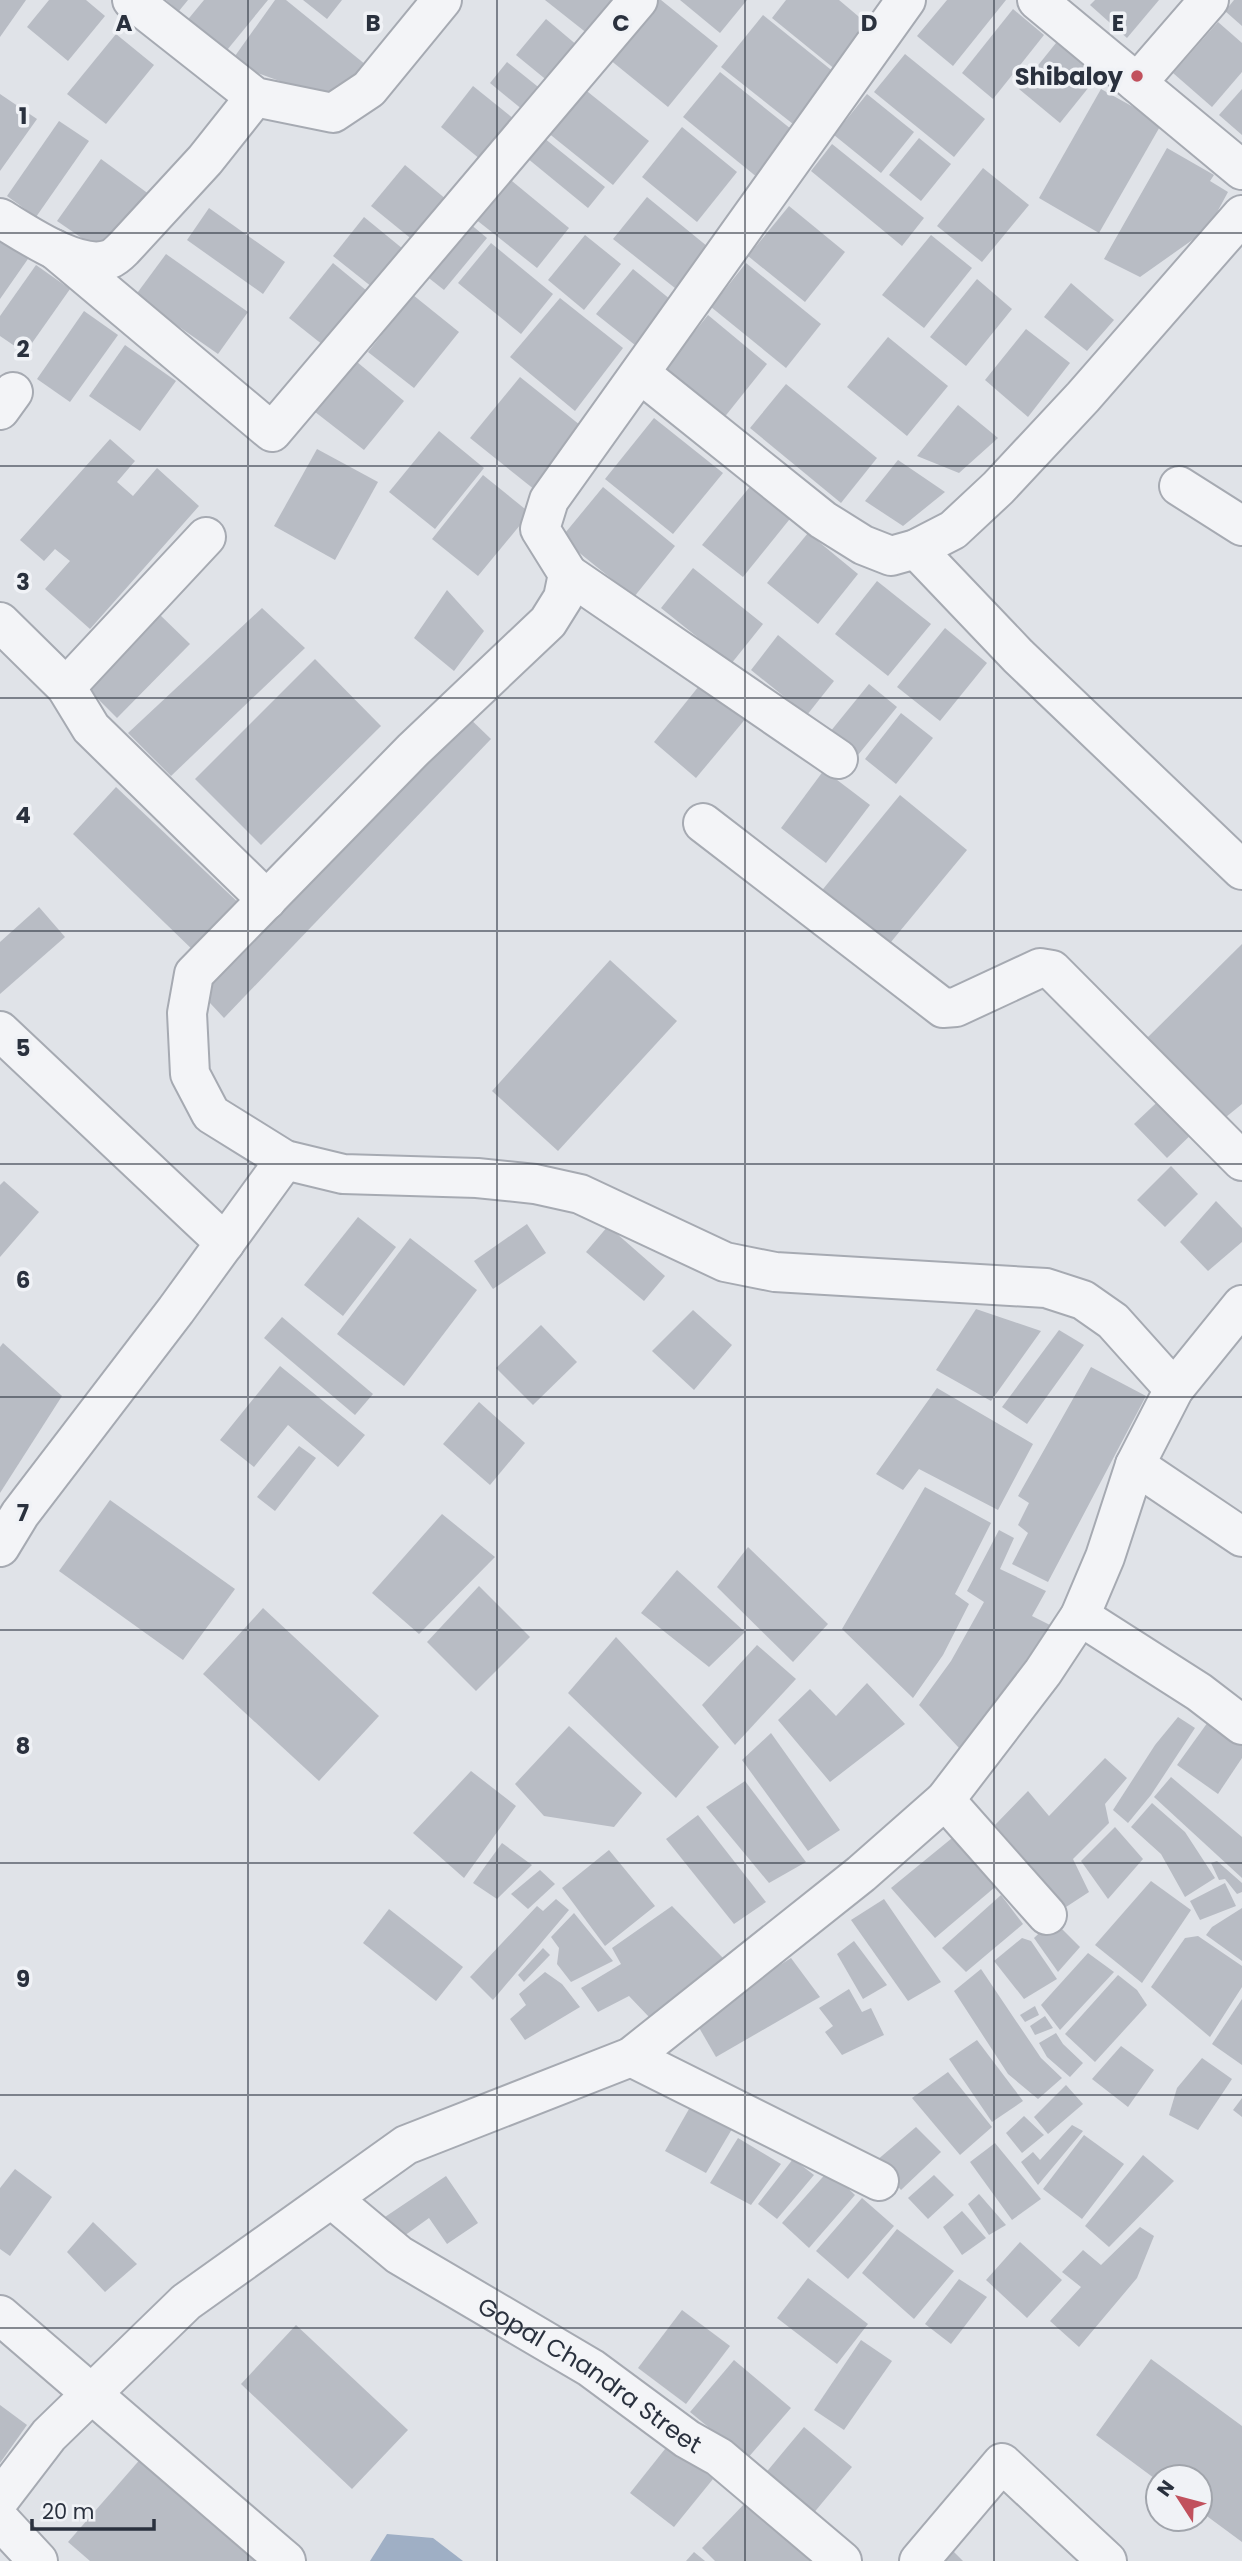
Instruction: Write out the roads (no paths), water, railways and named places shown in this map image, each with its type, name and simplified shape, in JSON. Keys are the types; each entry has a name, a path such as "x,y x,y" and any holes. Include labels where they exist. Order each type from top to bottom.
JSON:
{"street":[{"path":"132,0 255,97 333,113 369,89 442,0"},
{"path":"0,218 54,249 272,432 638,0"},
{"path":"838,759 568,574 540,529 549,500 906,0"},
{"path":"1037,0 1242,170"},
{"path":"1138,83 1209,0"},
{"path":"54,249 88,259 109,260 123,249 205,160 255,97"},
{"path":"641,374 823,520 863,545 891,556 915,550 953,530 998,488 1083,397 1242,215"},
{"path":"1179,485 1242,526"},
{"path":"66,687 206,537"},
{"path":"915,550 1017,656 1242,870"},
{"path":"568,574 563,598 548,622 413,750 194,974 187,1013 190,1074 211,1114 285,1160 342,1174 477,1178 535,1184 580,1194 725,1262 775,1272 1046,1288 1083,1300 1114,1321 1174,1389"},
{"path":"0,622 66,687 92,728 267,900"},
{"path":"703,822 943,1008 956,1007 1040,968 1052,970 1242,1161"},
{"path":"0,1031 226,1243"},
{"path":"0,1547 20,1514 226,1243 285,1160"},
{"path":"0,2499 49,2435 89,2393 186,2302 406,2145 631,2057 861,1874 945,1800 1043,1672 1080,1616 1105,1557 1135,1465 1174,1389 1242,1306"},
{"path":"1135,1465 1242,1537"},
{"path":"1080,1616 1199,1692 1242,1725"},
{"path":"945,1800 1047,1914"},
{"path":"631,2057 879,2181"},
{"name":"Gopal Chandra Street","path":"332,2199 399,2255 591,2368 687,2439 719,2457 842,2561"},
{"path":"0,2315 286,2561"},
{"path":"919,2561 1002,2463 1107,2561"},
{"path":"0,2520 38,2561"}],"water":[{"path":"387,2534 433,2538 463,2561 370,2561"}],"place":[{"name":"Shibaloy","path":"1137,76"}]}
